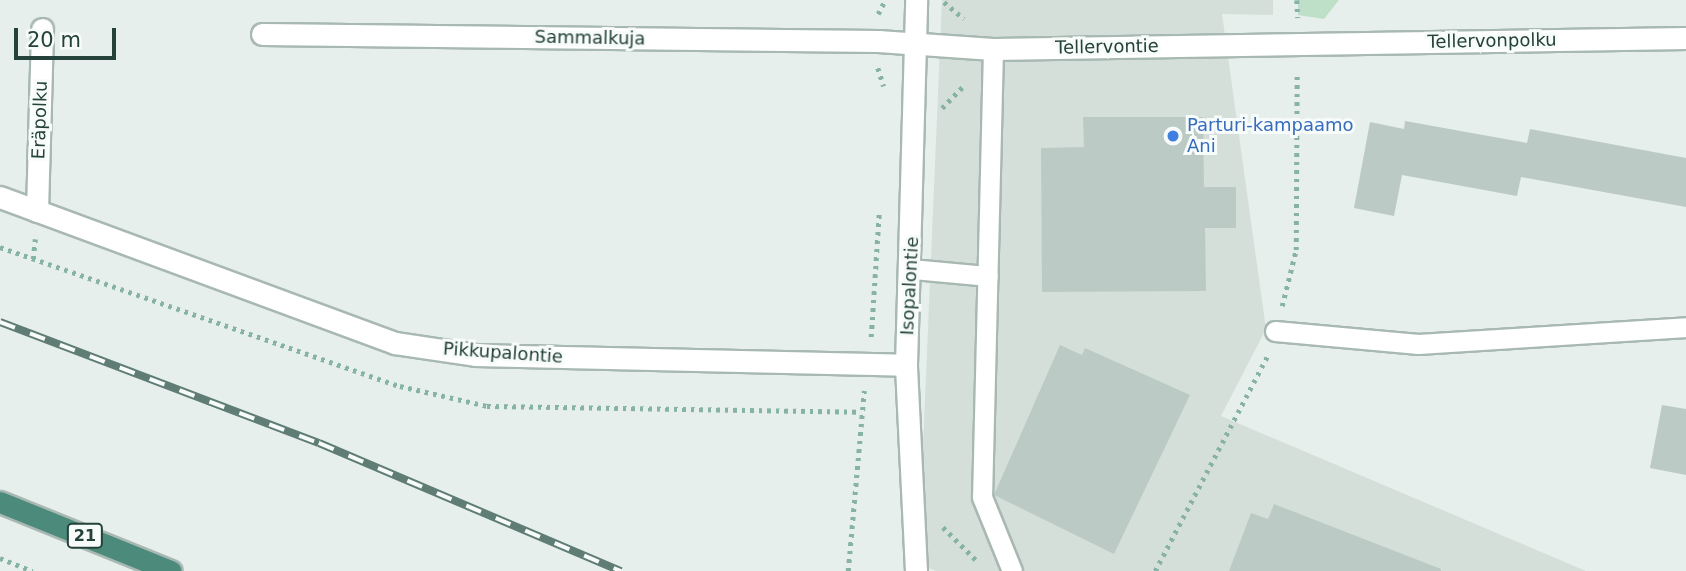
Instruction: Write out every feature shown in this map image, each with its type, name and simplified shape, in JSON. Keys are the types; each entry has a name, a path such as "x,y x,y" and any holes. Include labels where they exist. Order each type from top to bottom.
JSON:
{"highway":[{"name":"21","path":"0,502 171,571"}],"street":[{"name":"Isopalontie","path":"916,0 912,269 906,365 916,571"},
{"name":"Eräpolku","path":"37,211 43,29"},
{"name":"Sammalkuja","path":"262,34 878,41 917,45"},
{"name":"Tellervonpolku","path":"1297,43 1686,38"},
{"name":"Tellervontie","path":"917,45 993,48 1297,43"},
{"name":"Pikkupalontie","path":"0,197 394,343 475,355 906,365"}],"lane":[{"path":"993,48 982,497 1012,571"},
{"path":"912,269 988,276"},
{"path":"1275,331 1418,344 1686,327"}],"path":[{"path":"885,0 878,41 887,94"},
{"path":"940,124 940,111 965,85"},
{"path":"848,571 859,412 870,363 880,202"},
{"path":"939,519 962,553 989,568"},
{"path":"0,558 33,571"}],"shaded area":[{"path":"942,0 1273,0 1273,15 1222,14 1266,329 1221,416 1586,571 936,571 918,563"}],"green space":[{"path":"1298,0 1339,0 1324,19 1298,15"}],"building":[{"path":"1083,117 1203,117 1204,187 1236,187 1236,228 1205,228 1206,291 1042,292 1041,148 1084,147"},
{"path":"1405,121 1527,143 1530,129 1686,158 1686,207 1521,177 1517,196 1402,175 1394,216 1354,208 1370,122 1404,129"},
{"path":"1060,345 1082,355 1085,348 1190,395 1114,554 994,495"},
{"path":"1662,405 1686,409 1686,475 1650,468"},
{"path":"1274,504 1441,571 1229,571 1251,513 1268,519"}],"railway":[{"path":"0,322 319,443 621,571"}],"place":[{"name":"Parturi-kampaamo Ani","path":"1173,136"}]}
